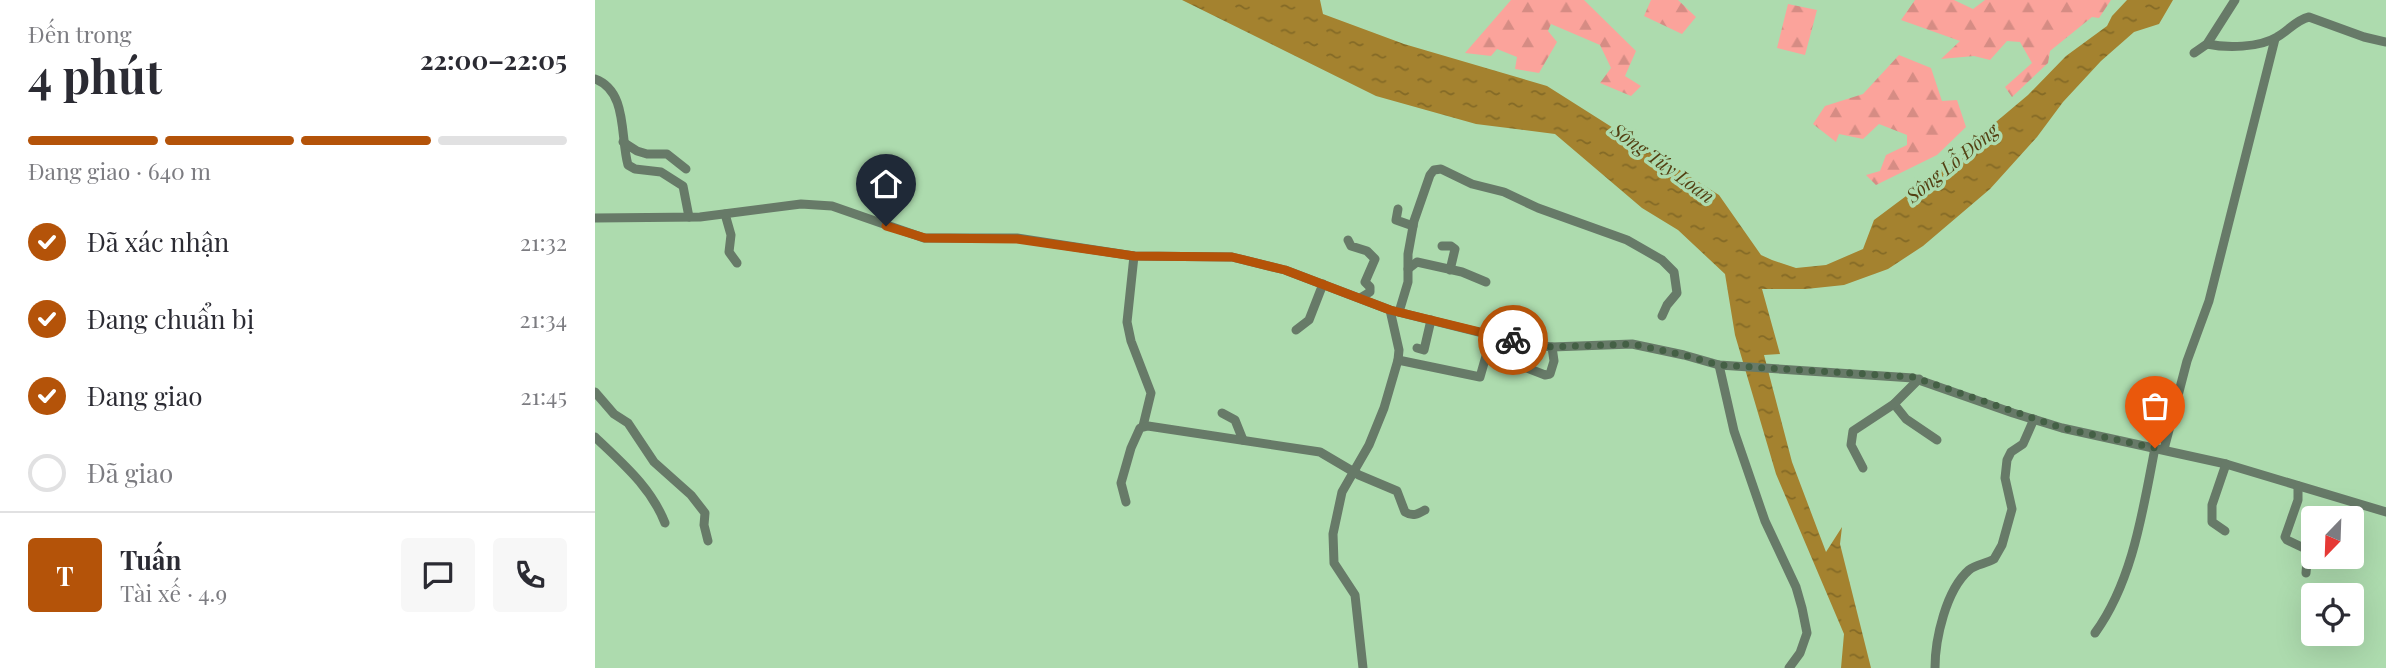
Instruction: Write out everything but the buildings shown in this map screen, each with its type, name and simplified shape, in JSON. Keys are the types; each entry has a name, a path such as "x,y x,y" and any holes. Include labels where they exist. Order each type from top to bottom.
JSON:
{"street":[{"path":"2194,53 2207,44 2235,0"},
{"path":"2207,44 2235,47 2275,39 2296,22 2309,17 2386,42"},
{"path":"2095,633 2127,566 2187,361 2209,301 2275,39"},
{"path":"595,79 605,83 617,100 623,142 630,166 661,173 683,186 688,216"},
{"path":"623,142 647,154 667,154 686,169"},
{"path":"1363,668 1355,594 1333,563 1333,534 1342,492 1369,445 1384,408 1398,360 1395,311 1407,290 1408,254 1413,226 1434,170 1441,169 1472,184 1504,192 1538,208 1627,240 1662,260 1674,272 1677,293 1662,316"},
{"path":"595,218 725,214 801,204 832,206 925,238 1017,239 1134,256 1232,257 1285,270 1395,311 1522,343 1552,347 1632,344 1719,365 1919,379 2062,428 2226,464 2386,512"},
{"path":"1398,209 1396,220 1413,226"},
{"path":"725,214 731,235 729,251 737,263"},
{"path":"1348,240 1350,246 1367,251 1375,259 1365,282 1370,292 1360,298"},
{"path":"1441,246 1455,249 1450,270"},
{"path":"1126,502 1121,483 1131,448 1143,426 1151,393 1129,336 1127,322 1134,256"},
{"path":"1408,269 1417,262 1486,282"},
{"path":"1296,330 1309,320 1323,284"},
{"path":"1417,348 1424,350 1431,320"},
{"path":"1398,360 1480,377 1492,335"},
{"path":"1527,368 1552,377 1552,347"},
{"path":"1719,365 1734,431 1765,521 1802,608 1807,634 1800,653 1789,668"},
{"path":"1863,468 1851,445 1853,431 1894,404 1919,379"},
{"path":"595,392 614,414 628,423 654,462 691,495 705,513 704,525 708,541"},
{"path":"1894,404 1906,419 1937,440"},
{"path":"1222,414 1235,420 1243,440"},
{"path":"1935,668 1938,634 1955,590 1966,572 1994,559 2002,545 2012,509 2005,478 2007,460 2011,453 2023,444 2034,419"},
{"path":"1143,426 1320,452 1398,492 1407,514 1416,515 1425,510"},
{"path":"595,438 633,472 661,510 666,523"},
{"path":"2225,531 2212,522 2211,511 2226,464"},
{"path":"2298,486 2298,500 2285,537 2308,550 2306,573"}],"green space":[{"path":"1511,0 1584,0 1636,51 1625,76 1641,86 1631,96 1600,83 1611,68 1600,45 1551,24 1548,31 1557,42 1539,73 1515,69 1517,57 1497,49 1491,56 1465,53"},
{"path":"1651,0 1678,0 1696,17 1682,34 1644,16"},
{"path":"1915,0 1954,0 1973,9 1985,0 2111,0 2099,18 2092,17 2050,51 2048,63 2012,97 2005,87 2032,63 2020,42 2007,41 1990,60 1974,56 1941,59 1960,41 1901,20"},
{"path":"1788,4 1817,10 1805,55 1777,48"},
{"path":"1899,55 1931,68 1942,101 1957,100 1966,127 1937,155 1876,185 1866,175 1880,171 1886,155 1907,145 1907,135 1879,124 1863,139 1839,134 1836,142 1813,124 1825,106 1863,94"}],"water":[{"path":"1182,0 1320,0 1323,14 1404,44 1547,86 1719,195 1761,255 1796,268 1826,265 1863,249 1874,220 1949,164 2028,95 2066,56 2107,26 2112,16 2127,0 2173,0 2159,24 2134,32 2101,61 1990,189 1923,246 1888,269 1844,285 1806,289 1762,289 1780,354 1764,355 1792,462 1826,552 1842,527 1840,544 1871,668 1841,668 1844,634 1776,474 1735,335 1725,274 1678,230 1642,208 1555,134 1476,124 1376,96"}],"way so far":[{"path":"1513,340 1552,347 1632,344 1719,365 1913,377 2062,428 2155,448"}],"route":[{"path":"886,226 925,238 1017,239 1134,256 1232,257 1285,270 1390,310 1513,340"}],"water label":[{"name":"Sông Túy Loan","path":"1663,163"},
{"name":"Sông Lỗ Đông","path":"1952,163"}]}
